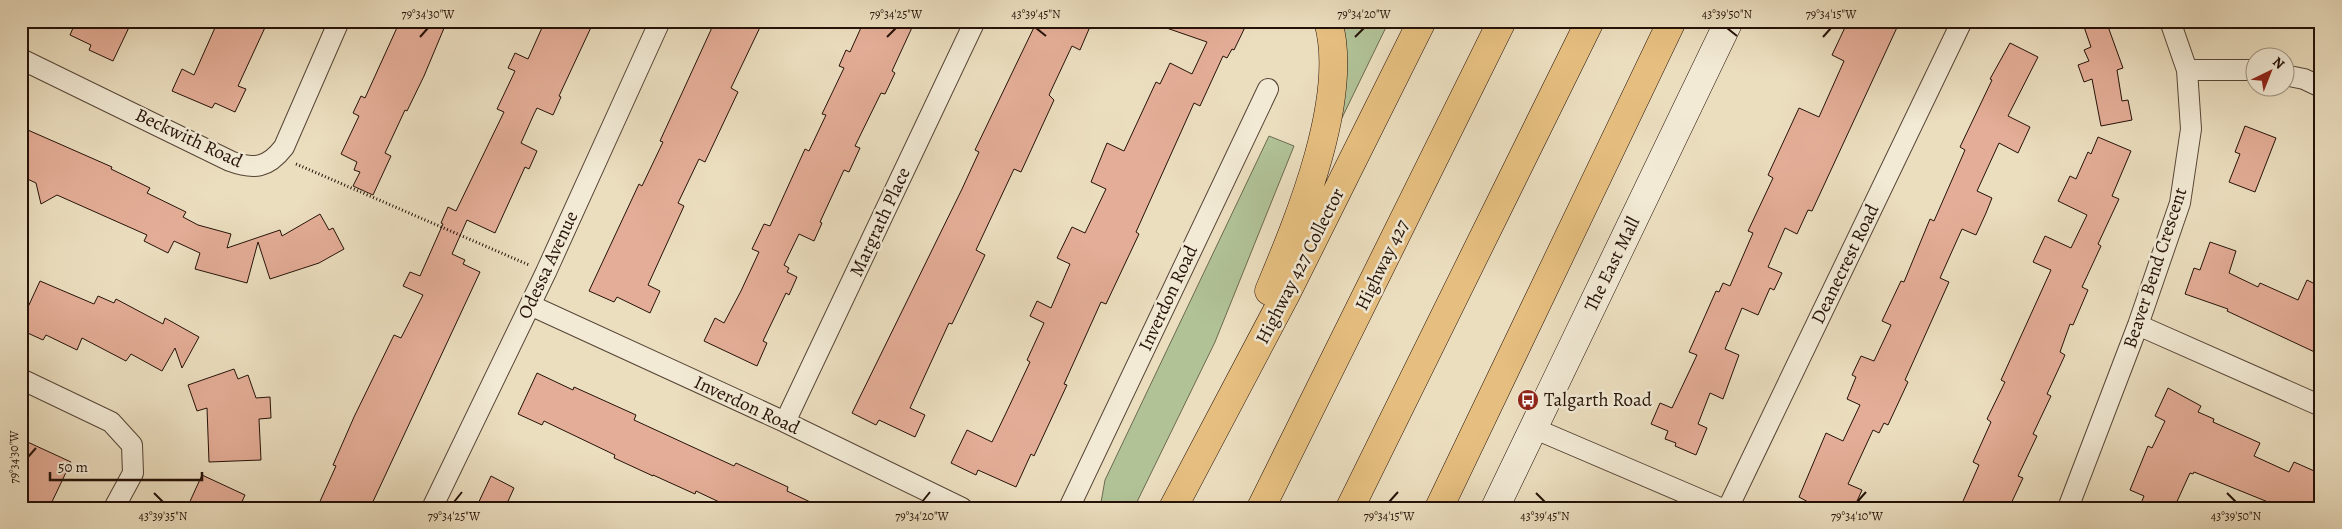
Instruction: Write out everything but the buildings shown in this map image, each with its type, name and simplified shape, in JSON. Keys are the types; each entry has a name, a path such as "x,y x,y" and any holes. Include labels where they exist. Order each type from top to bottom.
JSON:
{"highway":[{"path":"1198,461 1281,263 1320,149 1332,98 1335,65 1328,21"},
{"name":"Highway 427 Collector","path":"1174,508 1352,163 1422,21"},
{"name":"Highway 427","path":"1261,508 1502,21"},
{"path":"1350,508 1590,21"},
{"path":"1439,508 1672,21"}],"main road":[{"name":"The East Mall","path":"1495,508 1729,21"}],"street":[{"path":"277,155 284,146 340,21"},
{"name":"Odessa Avenue","path":"432,508 546,272 660,21"},
{"name":"Margrath Place","path":"785,422 975,21"},
{"name":"Deanecrest Road","path":"1728,508 1962,21"},
{"name":"Beaver Bend Crescent","path":"2068,508 2138,325 2180,203 2191,129 2187,70 2170,21"},
{"name":"Beckwith Road","path":"21,59 230,161 245,166 258,166 277,155"},
{"path":"2187,70 2244,70"},
{"path":"2294,78 2321,87"},
{"name":"Inverdon Road","path":"1069,508 1268,89"},
{"name":"Inverdon Road","path":"530,305 785,422 962,508"},
{"path":"2138,325 2321,406"},
{"path":"21,380 111,422 132,445 133,473 114,508"},
{"path":"1533,428 1720,508"}],"path":[{"path":"277,155 546,272"}],"green space":[{"path":"1339,21 1389,21 1339,124"},
{"path":"1269,136 1294,146 1215,342 1134,508 1100,508 1105,480"}],"place":[{"name":"Talgarth Road","path":"1528,400"}]}
